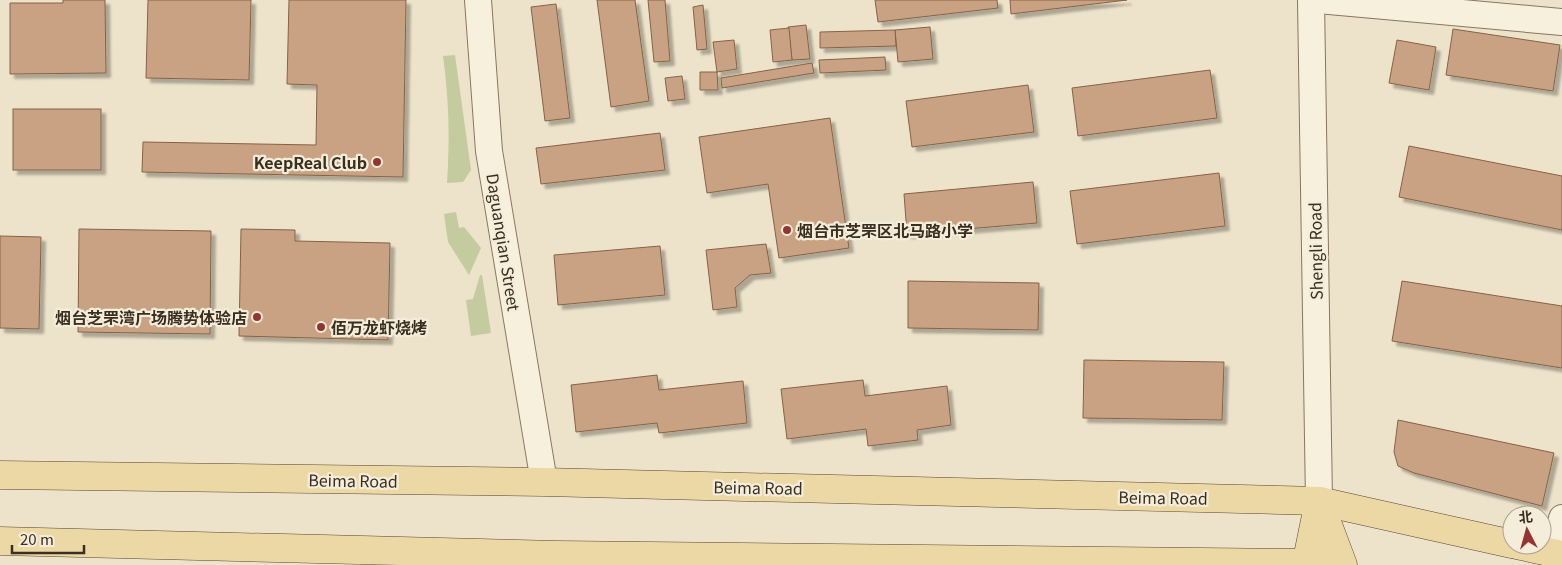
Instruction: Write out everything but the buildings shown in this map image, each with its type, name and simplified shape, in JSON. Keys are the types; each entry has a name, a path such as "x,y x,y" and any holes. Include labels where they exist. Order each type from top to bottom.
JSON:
{"main road":[{"name":"Beima Road","path":"0,475 544,482 1320,501 1502,542"},
{"name":"Shengli Road","path":"1313,564 1320,501"},
{"name":"Shengli Road","path":"1320,501 1343,565"},
{"path":"0,541 293,557 1313,564"}],"street":[{"name":"Daguanqian Street","path":"478,0 490,151 508,272 544,482"},
{"name":"Shengli Road","path":"1311,0 1320,501"},
{"path":"1318,0 1562,22"},
{"path":"1559,554 1562,518"}],"green space":[{"path":"455,55 471,170 463,182 447,183 447,88 443,56"},
{"path":"456,212 459,228 464,227 481,248 469,275 448,242 444,214"},
{"path":"480,275 482,275 491,333 471,336 466,300 473,299"}],"place":[{"name":"KeepReal Club","path":"377,162"},
{"name":"烟台市芝罘区北马路小学","path":"787,230"},
{"name":"烟台芝罘湾广场腾势体验店","path":"257,317"},
{"name":"佰万龙虾烧烤","path":"321,327"}]}
